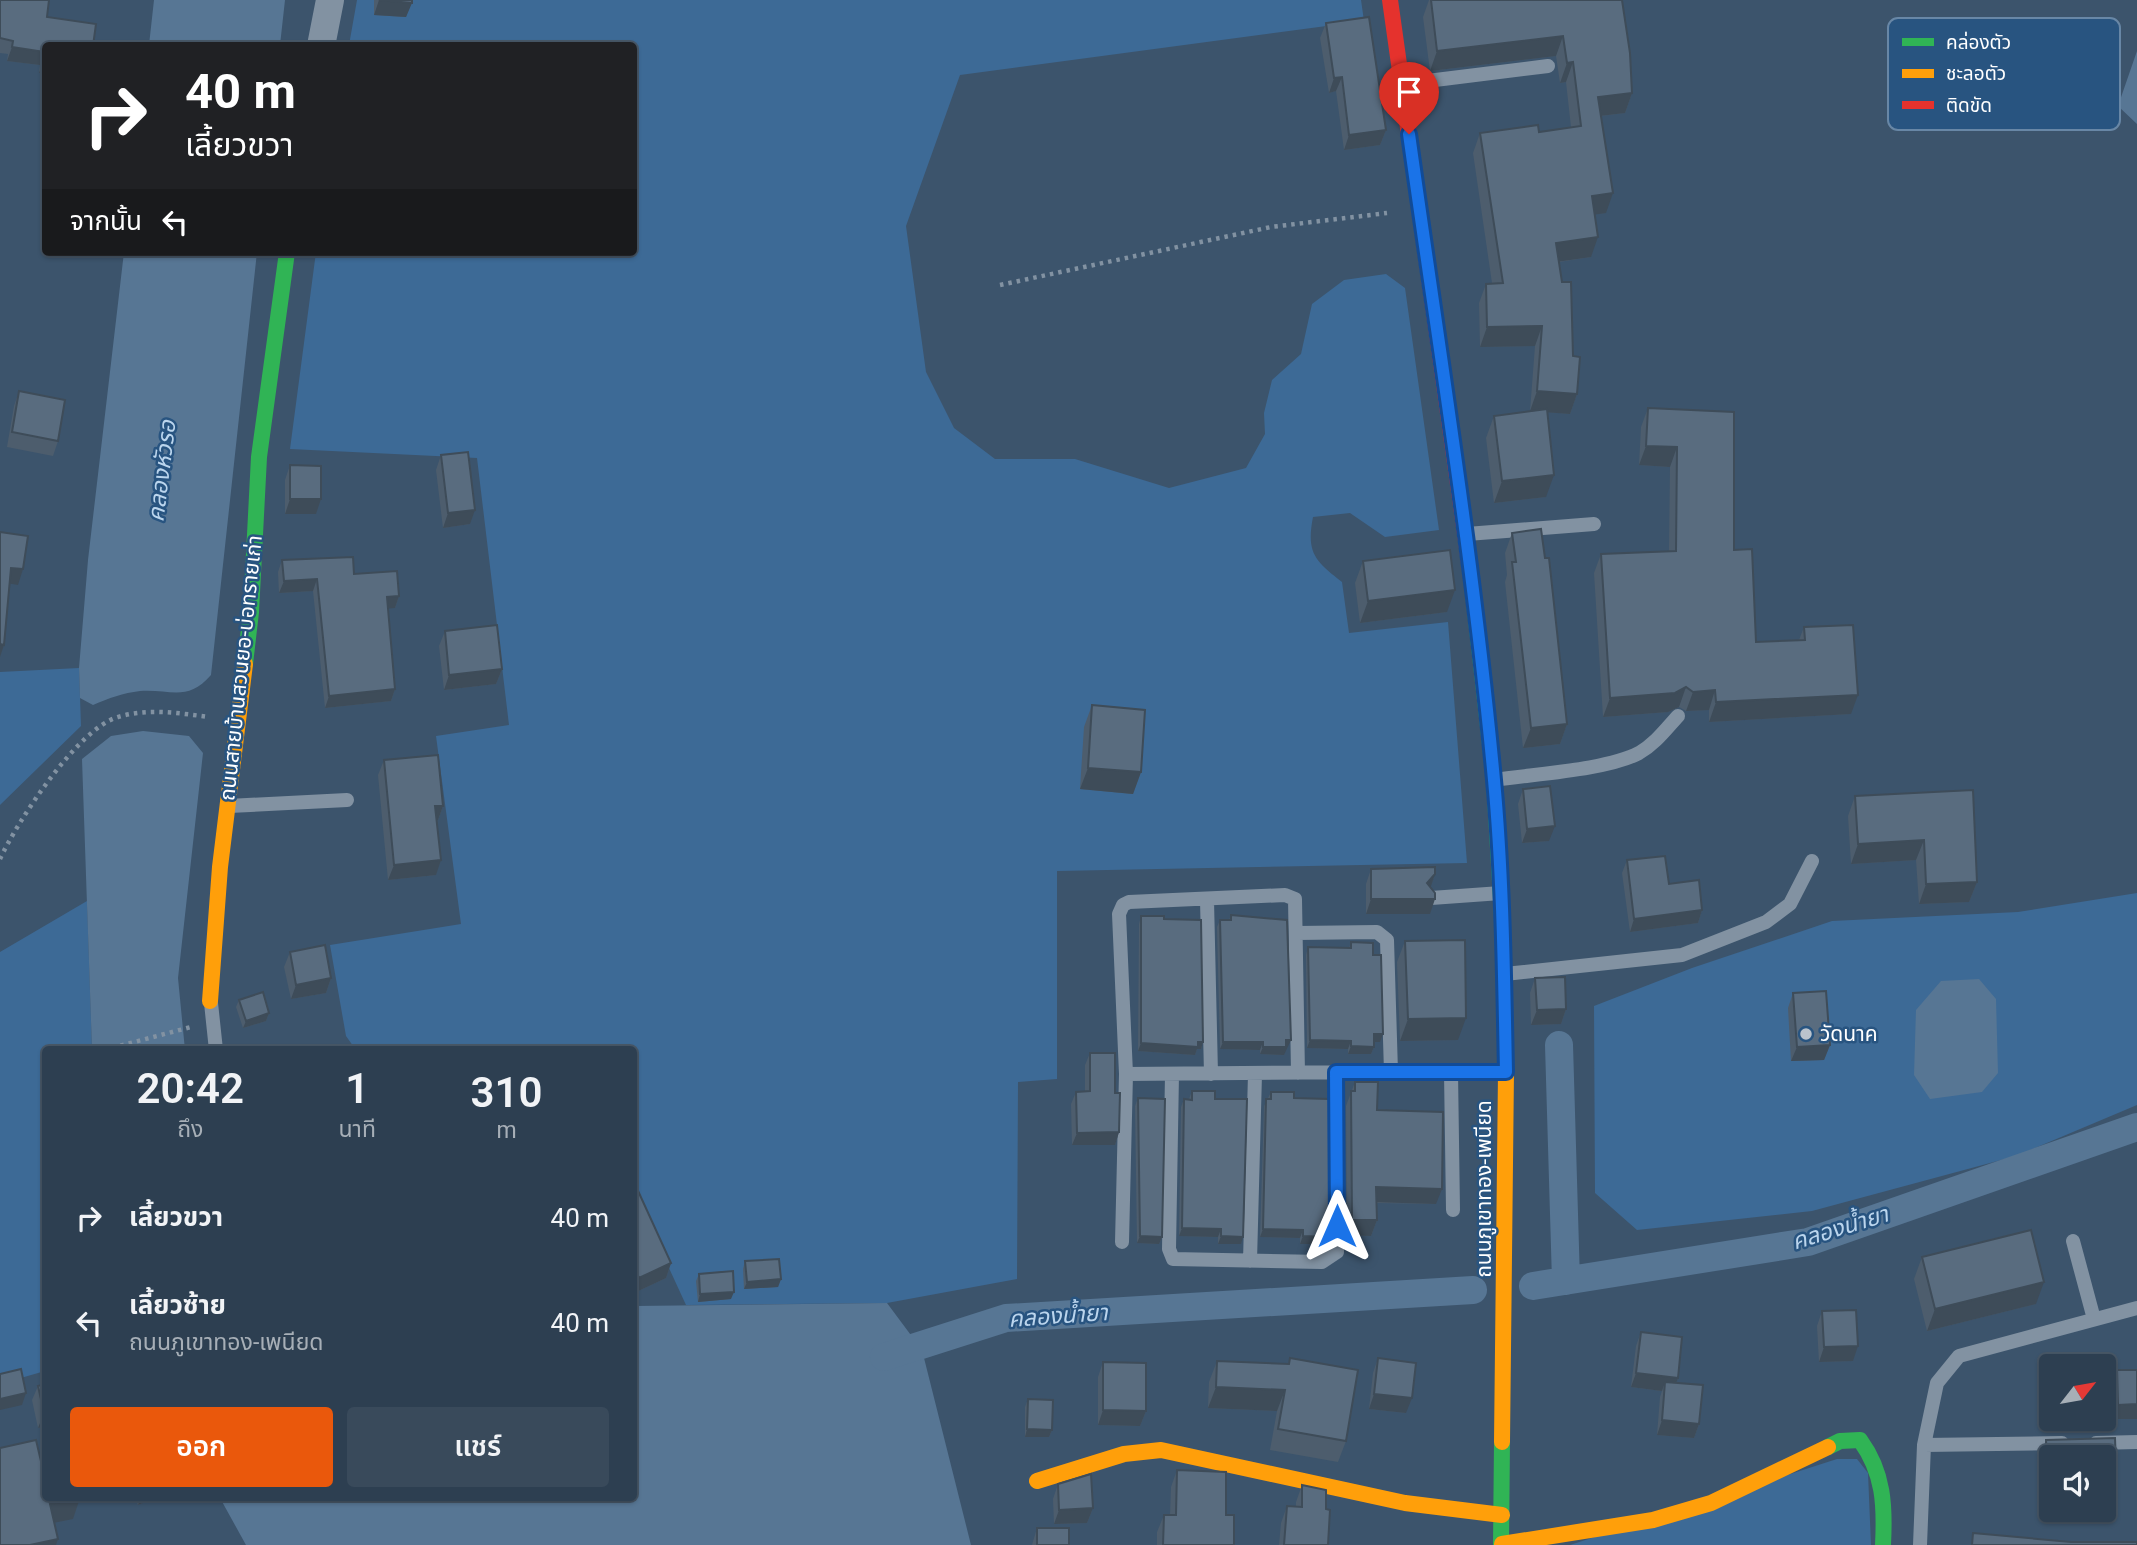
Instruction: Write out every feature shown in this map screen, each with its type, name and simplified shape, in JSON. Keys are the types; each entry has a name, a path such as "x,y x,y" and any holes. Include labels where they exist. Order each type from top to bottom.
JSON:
{"street":[{"path":"322,42 330,0"},
{"name":"ถนนภูเขาทอง-เพนียด","path":"1390,0 1465,534 1494,780 1502,892 1506,1072 1502,1544"},
{"name":"ถนนสายบ้านสวนยอ-บ่อทรายเก่า","path":"210,1001 227,806 251,611 260,457 286,256"},
{"path":"1502,1544 1653,1520 1711,1503 1840,1441 1860,1440 1875,1458 1885,1501 1883,1545"},
{"path":"1037,1481 1124,1454 1161,1450 1405,1503 1502,1515"}],"lane":[{"path":"1402,84 1548,66"},
{"path":"1465,534 1594,524"},
{"path":"1494,780 1616,761 1638,753 1657,739 1678,716"},
{"path":"227,806 347,800"},
{"path":"1504,974 1682,955 1766,922 1790,904 1812,861"},
{"path":"1431,898 1502,892"},
{"path":"1122,1242 1126,1074 1119,914 1123,905 1129,902 1286,895 1295,900 1298,1073"},
{"path":"1207,900 1211,1074"},
{"path":"1297,933 1377,932 1387,940 1391,1072"},
{"path":"210,1001 216,1046"},
{"path":"1172,1074 1169,1249 1173,1259 1322,1262 1337,1252 1336,1072"},
{"path":"1451,1072 1453,1210"},
{"path":"1126,1074 1506,1072"},
{"path":"1250,1261 1255,1073"},
{"path":"2073,1241 2094,1319"},
{"path":"1920,1545 1924,1445 1937,1383 1959,1356 2137,1308"},
{"path":"1924,1445 2137,1442"}],"path":[{"path":"1000,285 1271,227 1420,209"},
{"path":"0,859 46,783 90,734 116,717 156,711 237,720"},
{"path":"120,1046 197,1026"}],"shaded area":[{"path":"357,0 1361,0 1364,21 960,75 906,226 926,372 954,428 995,459 1075,459 1169,488 1246,468 1265,434 1264,413 1272,380 1301,354 1312,304 1344,280 1386,274 1405,288 1439,530 1385,537 1350,513 1313,517 1311,539 1319,562 1342,582 1349,633 1448,622 1467,863 1057,871 1057,1079 1018,1082 1017,1279 887,1303 686,1305 637,1199 637,1046 353,1046 346,1036 330,945 461,924 436,736 509,725 477,458 290,449 315,256 637,256 637,42 350,42"},
{"path":"79,668 81,726 0,805 0,672"},
{"path":"2137,893 2137,1105 2016,1156 1812,1211 1637,1230 1595,1193 1594,1006 1692,968 1832,921 2018,912"},
{"path":"87,901 92,1046 42,1046 42,1372 0,1384 0,952"},
{"path":"1837,1459 1857,1459 1868,1473 1871,1545 1570,1545"}],"water":[{"path":"154,0 285,0 280,42 149,42"},
{"path":"2137,51 2137,124 2120,108 2120,100"},
{"name":"คลองหัวรอ","path":"124,256 257,256 211,675 203,683 187,691 134,692 93,705 80,698 79,668 88,560"},
{"path":"143,731 189,736 203,753 178,978 185,1046 92,1046 82,759 111,736"},
{"path":"1979,979 1996,999 1998,1073 1982,1092 1930,1099 1914,1075 1916,1010 1941,981"},
{"path":"887,1303 922,1350 971,1545 246,1545 222,1501 637,1501 637,1306"}],"building":[{"path":"0,0 49,0 47,17 96,24 94,42 42,42 42,52 12,47 13,41 0,38"},
{"path":"379,0 412,0 412,3"},
{"path":"1431,0 1622,0 1630,53 1632,93 1598,97 1613,193 1592,196 1598,237 1556,243 1562,282 1571,282 1573,356 1580,357 1577,394 1537,391 1542,326 1487,327 1486,284 1503,283 1480,133 1538,125 1539,132 1581,126 1573,62 1567,63 1563,36 1437,51"},
{"path":"1369,17 1386,130 1349,135 1342,77 1334,78 1326,23"},
{"path":"19,391 65,400 58,441 12,432"},
{"path":"1648,408 1734,412 1734,550 1752,549 1756,642 1805,640 1804,627 1853,625 1858,695 1716,702 1715,690 1693,692 1686,687 1675,693 1610,698 1601,554 1676,551 1677,447 1646,446"},
{"path":"1547,409 1554,475 1502,481 1494,416"},
{"path":"468,452 475,510 448,513 441,455"},
{"path":"290,465 321,466 321,499 290,499"},
{"path":"1541,529 1545,558 1549,558 1567,724 1531,728 1512,562 1516,562 1512,533"},
{"path":"0,532 28,536 23,569 11,568 4,645 0,644"},
{"path":"1450,550 1455,590 1368,601 1363,561"},
{"path":"353,557 354,574 397,571 399,596 387,597 395,689 329,696 317,579 284,581 282,560"},
{"path":"497,625 502,669 449,675 445,631"},
{"path":"1092,705 1145,710 1141,772 1088,768"},
{"path":"438,755 443,806 435,806 441,860 394,865 384,760"},
{"path":"1550,786 1555,826 1527,829 1523,789"},
{"path":"1973,790 1977,882 1926,884 1924,840 1858,844 1855,796"},
{"path":"1665,856 1669,884 1699,880 1702,910 1634,919 1627,860"},
{"path":"1435,867 1435,874 1427,883 1435,893 1435,899 1371,899 1371,869"},
{"path":"1231,915 1287,920 1291,1040 1286,1040 1286,1047 1263,1047 1263,1042 1223,1042 1220,920 1231,920"},
{"path":"1141,916 1201,920 1203,1042 1198,1042 1198,1047 1141,1043"},
{"path":"1465,940 1466,1018 1408,1019 1405,941"},
{"path":"1351,942 1373,943 1373,955 1381,955 1383,1034 1374,1034 1374,1047 1351,1046 1351,1041 1310,1040 1308,947 1351,948"},
{"path":"325,945 331,978 296,985 290,952"},
{"path":"1565,977 1566,1009 1537,1010 1535,978"},
{"path":"1826,991 1830,1045 1797,1047 1793,993"},
{"path":"263,992 269,1013 246,1021 239,1000"},
{"path":"1090,1053 1115,1053 1115,1093 1120,1093 1119,1132 1077,1133 1076,1092 1090,1091"},
{"path":"1355,1082 1378,1082 1377,1110 1443,1112 1442,1189 1376,1187 1377,1220 1352,1220 1351,1091 1355,1091"},
{"path":"1192,1091 1215,1091 1215,1099 1247,1099 1243,1237 1221,1236 1221,1229 1182,1228 1184,1099 1192,1100"},
{"path":"1271,1092 1294,1092 1294,1098 1329,1099 1330,1228 1326,1228 1326,1237 1303,1236 1303,1230 1263,1229 1266,1099 1271,1099"},
{"path":"1138,1098 1165,1099 1162,1237 1140,1236"},
{"path":"637,1189 671,1263 639,1278 637,1274"},
{"path":"2031,1230 2044,1282 1935,1309 1922,1257"},
{"path":"779,1259 781,1279 747,1282 745,1261"},
{"path":"733,1271 734,1292 700,1294 699,1274"},
{"path":"1856,1310 1858,1346 1824,1347 1822,1311"},
{"path":"1641,1332 1682,1337 1678,1378 1636,1373"},
{"path":"1290,1358 1358,1370 1346,1441 1278,1429 1285,1390 1216,1387 1217,1361 1289,1364"},
{"path":"1378,1358 1416,1363 1412,1398 1374,1394"},
{"path":"1103,1362 1146,1363 1146,1411 1103,1410"},
{"path":"21,1369 26,1393 0,1399 0,1374"},
{"path":"2117,1370 2137,1370 2137,1404 2118,1405"},
{"path":"1665,1382 1703,1385 1699,1424 1662,1420"},
{"path":"42,1385 42,1404 38,1386"},
{"path":"1028,1399 1053,1400 1052,1430 1027,1429"},
{"path":"2115,1438 2115,1445 2046,1445 2046,1440"},
{"path":"36,1440 42,1466 42,1501 65,1501 50,1504 58,1539 30,1545 0,1545 0,1448"},
{"path":"1177,1470 1226,1472 1226,1515 1234,1515 1234,1545 1163,1545 1164,1515 1176,1515"},
{"path":"1091,1474 1093,1508 1059,1510 1058,1484"},
{"path":"1302,1485 1326,1490 1326,1509 1330,1510 1328,1545 1284,1545 1287,1506 1302,1507"},
{"path":"1037,1528 1069,1528 1069,1545 1037,1545"},
{"path":"1973,1533 2071,1542 2137,1542 2137,1545 1972,1545"}],"waterway":[{"path":"1559,1045 1566,1281"},
{"name":"คลองน้ำยา","path":"1533,1286 1808,1242 2137,1127"},
{"name":"คลองน้ำยา","path":"884,1357 1006,1318 1473,1290"}],"traffic: fast":[{"path":"245,664 251,612 259,457 286,256"},
{"path":"1472,584 1494,780 1503,933"},
{"path":"1828,1447 1840,1441 1860,1440 1868,1452 1881,1490 1883,1545"},
{"path":"1501,1545 1502,1442"}],"traffic: slow":[{"path":"210,1001 220,867 245,664"},
{"path":"1502,1442 1506,1071 1503,933"},
{"path":"1502,1544 1653,1520 1711,1503 1828,1447"},
{"path":"1037,1481 1124,1454 1161,1450 1405,1503 1502,1515"}],"traffic: jam":[{"path":"1390,0 1472,584"}],"place":[{"name":"วัดนาค","path":"1806,1034"}],"route":[{"path":"1337,1226 1336,1072 1506,1072 1502,892 1494,780 1465,534 1409,134"}]}
